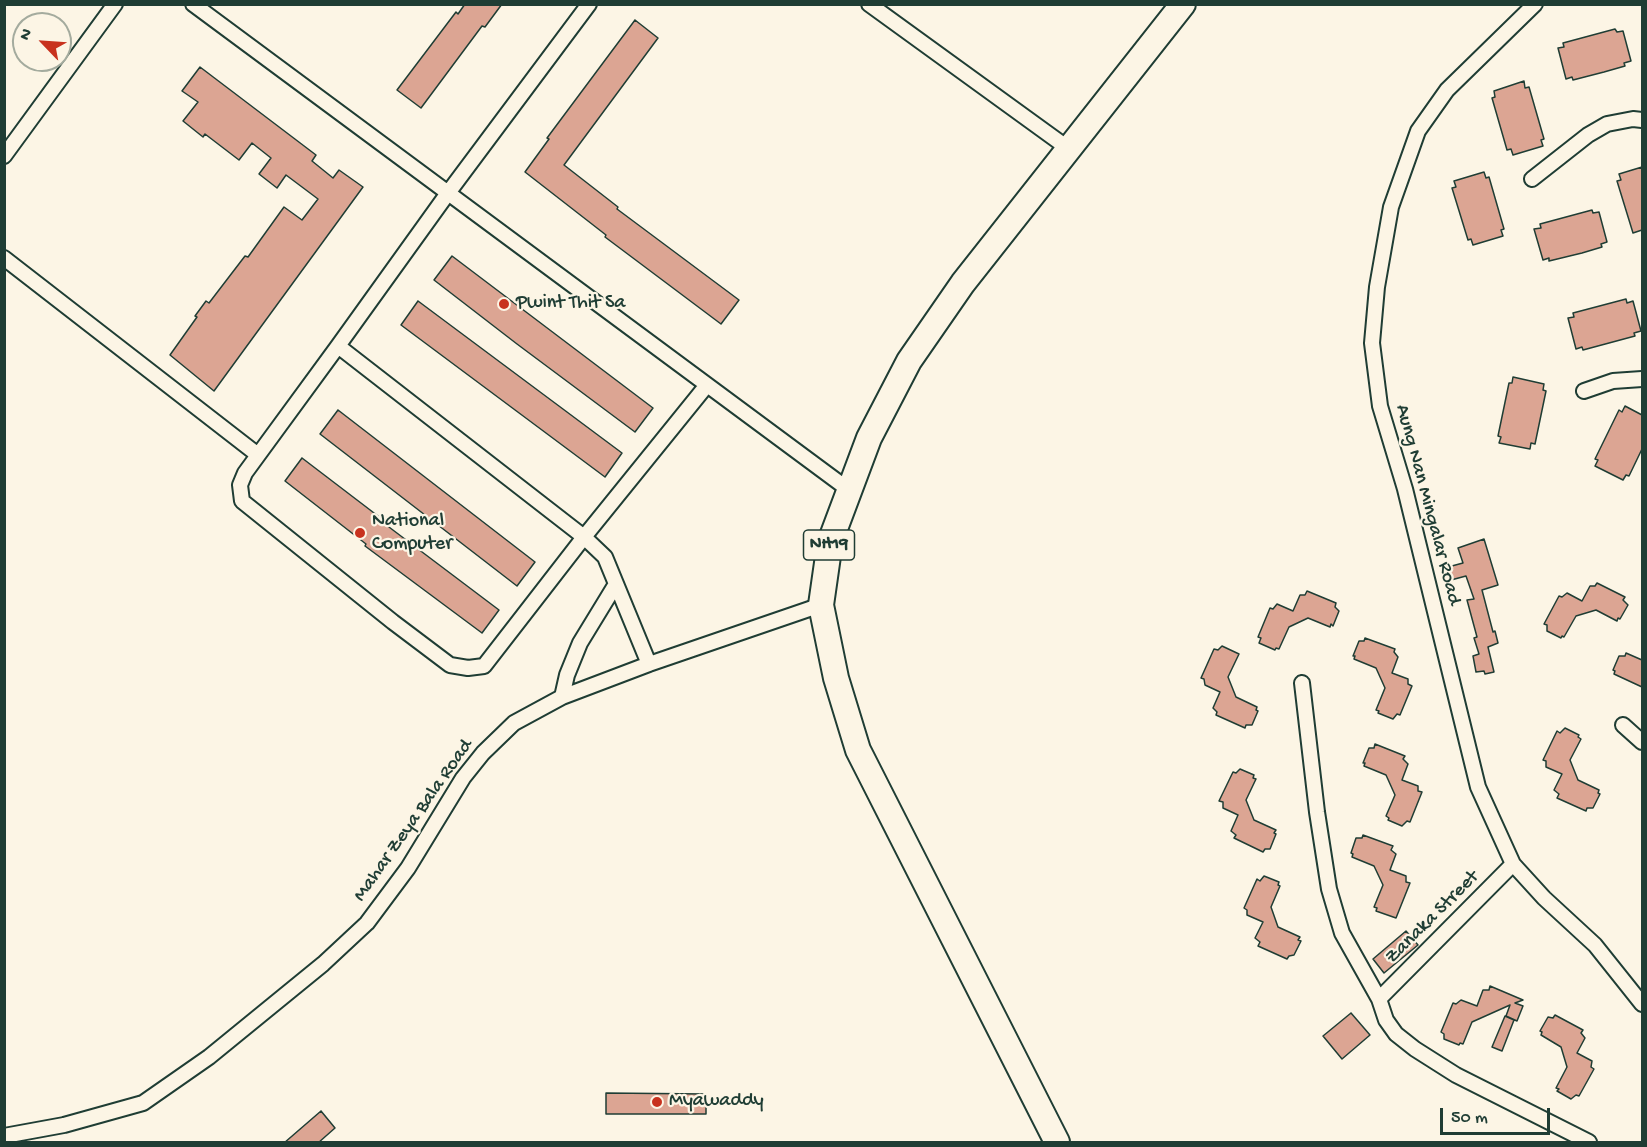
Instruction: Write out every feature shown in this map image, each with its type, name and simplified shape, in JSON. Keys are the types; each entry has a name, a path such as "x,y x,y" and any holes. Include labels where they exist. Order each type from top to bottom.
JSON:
{"highway":[{"name":"NH19","path":"1057,1143 858,750 836,678 821,605 830,542 869,438 909,361 963,283 1183,4"}],"street":[{"path":"4,156 115,4"},
{"path":"193,4 849,490"},
{"path":"589,4 245,472 240,485 242,501 450,665 468,668 484,666 584,537 707,385"},
{"path":"869,4 1069,150"},
{"name":"Aung Nan Mingalar Road","path":"1535,4 1447,90 1418,131 1391,207 1377,287 1372,343 1380,406 1405,489 1478,787 1513,864 1544,898 1595,945 1642,1004"},
{"path":"1532,179 1588,135 1607,124 1633,119 1642,120"},
{"path":"4,258 258,455"},
{"path":"338,346 584,537 605,557 649,664"},
{"path":"1584,391 1613,381 1642,379"},
{"path":"562,697 567,675 580,643 616,584"},
{"name":"Mahar Zeya Bala Road","path":"4,1136 64,1125 142,1103 209,1057 323,964 367,923 408,868 463,778 483,753 514,723 562,697 649,664 821,605"},
{"path":"1302,683 1317,812 1329,889 1341,933 1379,999 1386,1020 1396,1034 1415,1049 1456,1075 1589,1143"},
{"path":"1623,725 1642,742"},
{"name":"Zanaka Street","path":"1379,999 1513,864"}],"building":[{"path":"465,4 502,4 485,27 482,26 421,108 397,90 456,12 458,14"},
{"path":"635,20 658,38 564,165 618,207 617,209 739,300 721,324 605,237 606,235 525,172 549,139 547,138"},
{"path":"1615,29 1617,32 1623,31 1631,61 1624,63 1625,66 1604,72 1573,80 1572,77 1566,79 1558,48 1564,47 1563,43"},
{"path":"200,67 316,155 312,161 333,178 339,170 363,187 214,391 170,355 206,301 209,303 245,256 248,257 284,207 302,220 318,199 286,175 277,188 259,174 271,158 252,143 239,160 205,134 203,137 183,121 198,102 182,91"},
{"path":"1524,81 1525,88 1529,87 1544,139 1541,140 1543,146 1513,155 1511,149 1507,150 1492,98 1495,97 1494,91"},
{"path":"1642,167 1642,230 1633,233 1617,181 1621,180 1619,174"},
{"path":"1484,172 1486,178 1489,177 1504,229 1501,230 1503,236 1473,245 1471,239 1468,240 1452,188 1456,187 1454,181"},
{"path":"1592,210 1593,213 1599,212 1607,242 1601,244 1602,247 1582,253 1549,261 1549,258 1543,260 1534,229 1541,228 1540,224"},
{"path":"452,256 653,408 635,432 434,280"},
{"path":"1626,299 1627,303 1633,301 1641,331 1634,333 1635,336 1583,350 1582,347 1576,349 1568,318 1574,317 1573,313"},
{"path":"418,301 622,453 605,477 401,325"},
{"path":"1513,377 1544,384 1543,390 1546,391 1535,444 1531,443 1530,449 1499,443 1501,437 1498,436 1509,383 1512,383"},
{"path":"1625,406 1642,415 1642,449 1629,476 1626,475 1623,480 1595,466 1598,460 1595,459 1619,410 1622,412"},
{"path":"338,410 535,562 517,586 320,434"},
{"path":"302,458 499,610 482,633 365,546 366,544 285,481"},
{"path":"1484,539 1498,585 1482,590 1498,643 1488,647 1494,672 1485,674 1484,671 1476,672 1473,656 1479,654 1467,600 1474,599 1466,576 1451,580 1448,567 1463,563 1458,548"},
{"path":"1597,583 1625,597 1623,600 1628,605 1620,619 1618,618 1617,621 1596,610 1576,616 1564,637 1561,638 1547,631 1547,625 1544,624 1559,596 1562,597 1567,593 1582,601 1590,586 1595,586"},
{"path":"1307,591 1336,603 1335,607 1339,611 1333,626 1331,624 1330,627 1308,618 1289,627 1279,649 1275,650 1259,643 1261,638 1258,637 1270,608 1273,609 1277,604 1293,611 1300,595 1305,595"},
{"path":"1365,638 1395,649 1394,652 1398,657 1392,673 1408,679 1408,684 1412,686 1400,715 1397,714 1393,719 1376,710 1385,688 1376,668 1354,659 1359,641 1364,641"},
{"path":"1222,646 1239,654 1228,677 1236,697 1257,707 1258,711 1252,725 1246,725 1245,728 1216,715 1217,712 1213,708 1220,692 1205,685 1204,679 1201,678 1214,649 1218,650"},
{"path":"1626,653 1642,660 1642,687 1614,674 1613,670 1619,656 1625,656"},
{"path":"1565,728 1579,735 1581,739 1570,760 1578,780 1599,790 1600,794 1593,808 1587,808 1586,811 1557,798 1559,794 1554,790 1562,774 1546,767 1546,761 1543,760 1557,731 1560,733"},
{"path":"1375,744 1405,756 1403,759 1408,764 1402,780 1418,786 1418,791 1422,792 1410,822 1407,821 1402,826 1388,820 1386,816 1395,795 1386,775 1364,766 1365,763 1363,763 1369,748 1374,748"},
{"path":"1240,769 1254,775 1253,778 1256,779 1246,800 1254,820 1276,830 1270,849 1265,849 1263,852 1234,838 1236,835 1231,831 1238,815 1223,808 1223,802 1219,801 1233,772 1236,773"},
{"path":"1363,835 1393,846 1391,850 1396,854 1390,870 1406,876 1406,882 1410,883 1396,918 1376,911 1377,908 1374,907 1383,885 1374,866 1352,857 1351,853 1356,838 1362,838"},
{"path":"1264,876 1279,882 1280,886 1271,907 1278,927 1300,937 1298,940 1301,941 1294,955 1287,959 1258,946 1260,942 1255,938 1263,922 1247,915 1247,910 1244,908 1257,879 1260,881"},
{"path":"1406,931 1418,945 1384,973 1373,959"},
{"path":"1490,986 1523,1000 1515,1003 1523,1006 1517,1021 1506,1016 1510,1005 1472,1022 1463,1044 1459,1045 1444,1039 1444,1034 1441,1032 1453,1003 1456,1004 1461,1000 1477,1006 1483,990 1489,990"},
{"path":"1351,1013 1370,1035 1342,1059 1323,1036"},
{"path":"1555,1015 1583,1030 1581,1033 1585,1038 1577,1053 1592,1061 1591,1067 1594,1069 1579,1096 1576,1095 1571,1099 1557,1091 1559,1089 1556,1088 1567,1067 1561,1047 1541,1035 1540,1031 1548,1017 1553,1018"},
{"path":"1505,1016 1514,1020 1502,1051 1492,1047"},
{"path":"606,1093 706,1094 706,1114 606,1114"},
{"path":"321,1111 335,1128 318,1143 284,1143"}],"place":[{"name":"Pwint Thit Sa","path":"504,304"},
{"name":"National Computer","path":"360,533"},
{"name":"Myawaddy","path":"657,1102"}]}
